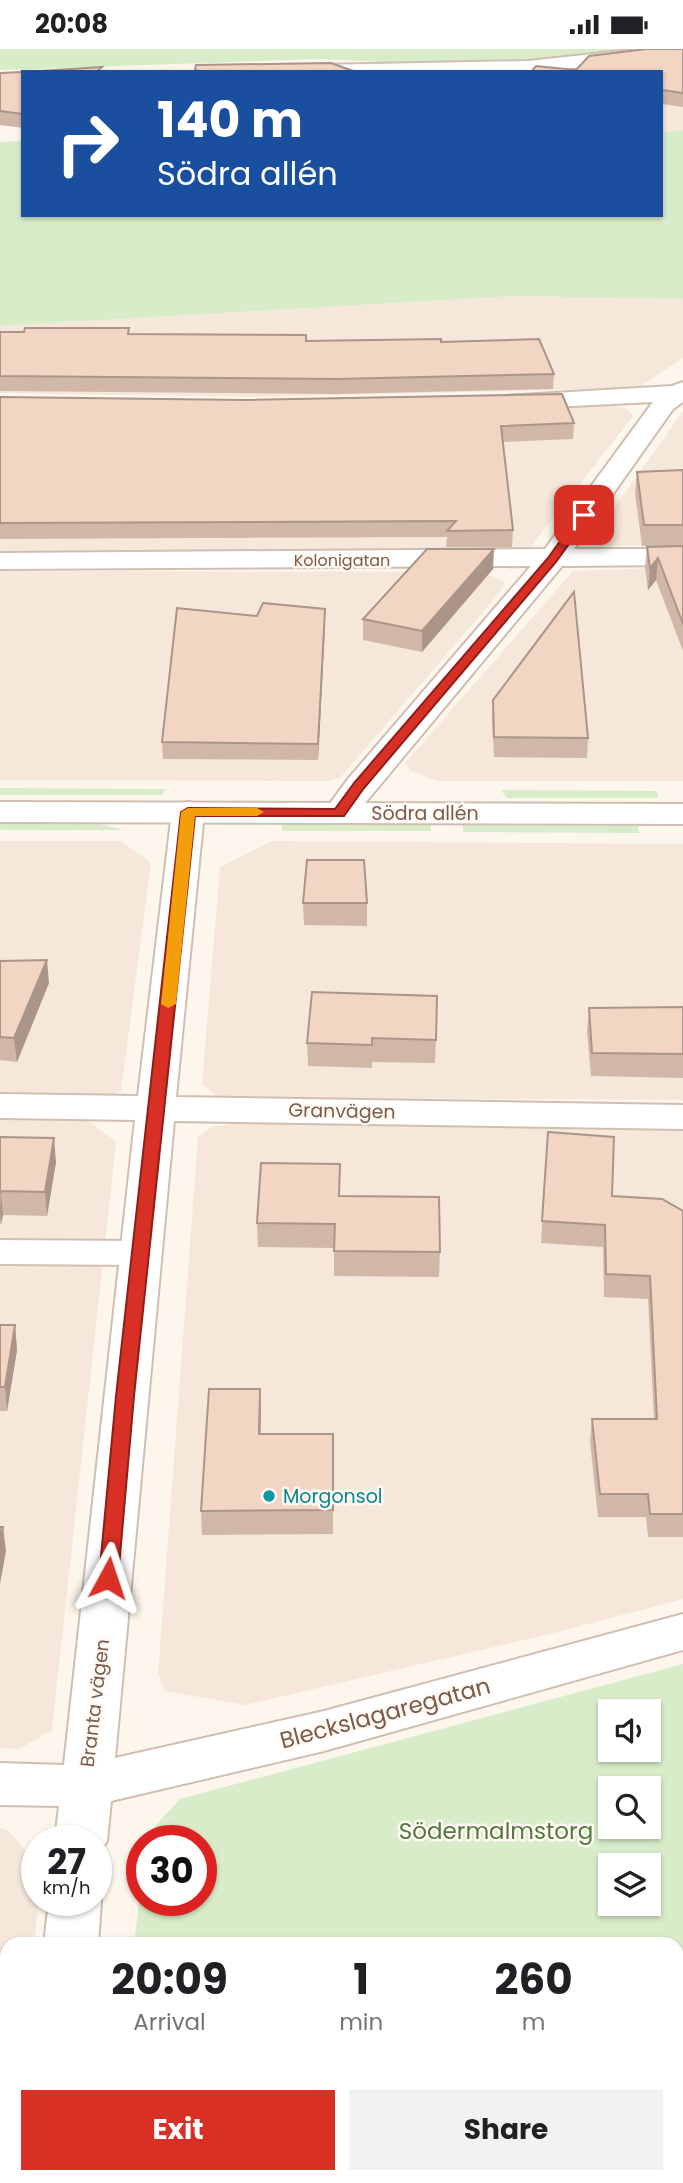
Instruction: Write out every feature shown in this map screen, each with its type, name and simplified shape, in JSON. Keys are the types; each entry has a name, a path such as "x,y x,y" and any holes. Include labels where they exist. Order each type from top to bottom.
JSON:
{"street":[{"path":"463,70 528,67 683,50"},
{"path":"489,401 682,392"},
{"path":"339,813 552,560 664,404 682,392"},
{"name":"Kolonigatan","path":"0,561 552,560 683,557"},
{"name":"Södra allén","path":"0,812 683,814"},
{"name":"Branta vägen","path":"82,1825 188,812"},
{"name":"Granvägen","path":"0,1106 683,1117"},
{"name":"Bleckslagaregatan","path":"0,1784 85,1786 324,1731 683,1632"},
{"path":"72,1937 74,1916"}],"lane":[{"path":"0,1252 140,1253"}],"shaded area":[{"path":"683,53 683,130 663,132 663,70 527,70"},
{"path":"513,296 683,299 683,358 638,388 260,397 0,393 0,326"},
{"path":"606,405 626,408 633,416 529,549 0,551 0,410 443,411"},
{"path":"683,411 683,545 601,546 593,538"},
{"path":"683,567 683,781 437,781 411,771 405,763 573,571"},
{"path":"0,571 483,572 505,582 500,592 340,778 327,781 0,780"},
{"path":"0,841 121,841 151,863 121,1091 109,1096 0,1099"},
{"path":"272,841 683,844 683,1100 217,1097 202,1084 220,867"},
{"path":"0,1120 89,1121 116,1142 52,1730 19,1749 0,1748"},
{"path":"237,1123 683,1130 683,1599 554,1633 245,1705 165,1691 158,1674 198,1137 212,1127"},
{"path":"0,1828 9,1831 21,1846 21,1916 37,1916 35,1937 0,1937"}],"green space":[{"path":"0,49 634,49 513,63 446,65 320,59 0,70"},
{"path":"683,130 683,299 513,296 0,326 0,142 21,141 21,217 663,217 663,132"},
{"path":"0,788 165,789 162,795 0,795"},
{"path":"501,790 657,791 658,798 507,798"},
{"path":"0,823 95,823 124,830 0,830"},
{"path":"282,824 431,825 431,831 282,831"},
{"path":"463,825 638,826 639,833 463,832"},
{"name":"Södermalmstorg","path":"683,1664 683,1937 135,1937 137,1916 217,1916 217,1825 156,1825 180,1799"}],"building":[{"path":"646,49 683,49 683,93 663,90 663,70 576,70 589,56"},
{"path":"331,63 350,70 195,70 196,65"},
{"path":"536,66 576,70 533,70"},
{"path":"102,67 98,70 56,70"},
{"path":"21,72 21,114 0,111 0,73"},
{"path":"25,328 129,328 128,334 306,335 306,341 441,339 441,342 539,339 554,374 336,379 0,376 0,332 24,332"},
{"path":"562,394 574,423 501,426 513,530 447,531 456,521 0,523 0,397 245,400"},
{"path":"683,470 683,525 644,525 637,472"},
{"path":"683,546 683,624 658,558 650,568 647,547"},
{"path":"427,549 494,549 422,631 363,619"},
{"path":"574,592 588,738 494,737 493,700"},
{"path":"263,603 325,609 318,744 162,742 177,608 257,616"},
{"path":"307,860 364,860 367,903 303,903"},
{"path":"47,960 14,1038 0,1037 0,961"},
{"path":"312,992 437,996 436,1040 372,1038 372,1045 307,1043"},
{"path":"683,1007 683,1054 592,1053 589,1008"},
{"path":"548,1132 614,1137 612,1196 662,1199 683,1211 683,1514 650,1514 648,1494 600,1494 592,1419 657,1419 650,1276 606,1274 605,1225 542,1221"},
{"path":"0,1137 54,1138 45,1192 1,1191 0,1194"},
{"path":"261,1163 340,1164 339,1196 439,1197 440,1252 334,1251 335,1224 257,1223"},
{"path":"0,1325 15,1325 5,1387 0,1387"},
{"path":"209,1389 260,1389 259,1434 333,1434 333,1510 201,1511"}],"slow traffic":[{"path":"168,1004 188,812 257,812"}],"place":[{"name":"Morgonsol","path":"269,1496"}],"route":[{"path":"108,1578 188,812 339,813 552,560 584,515"}]}
